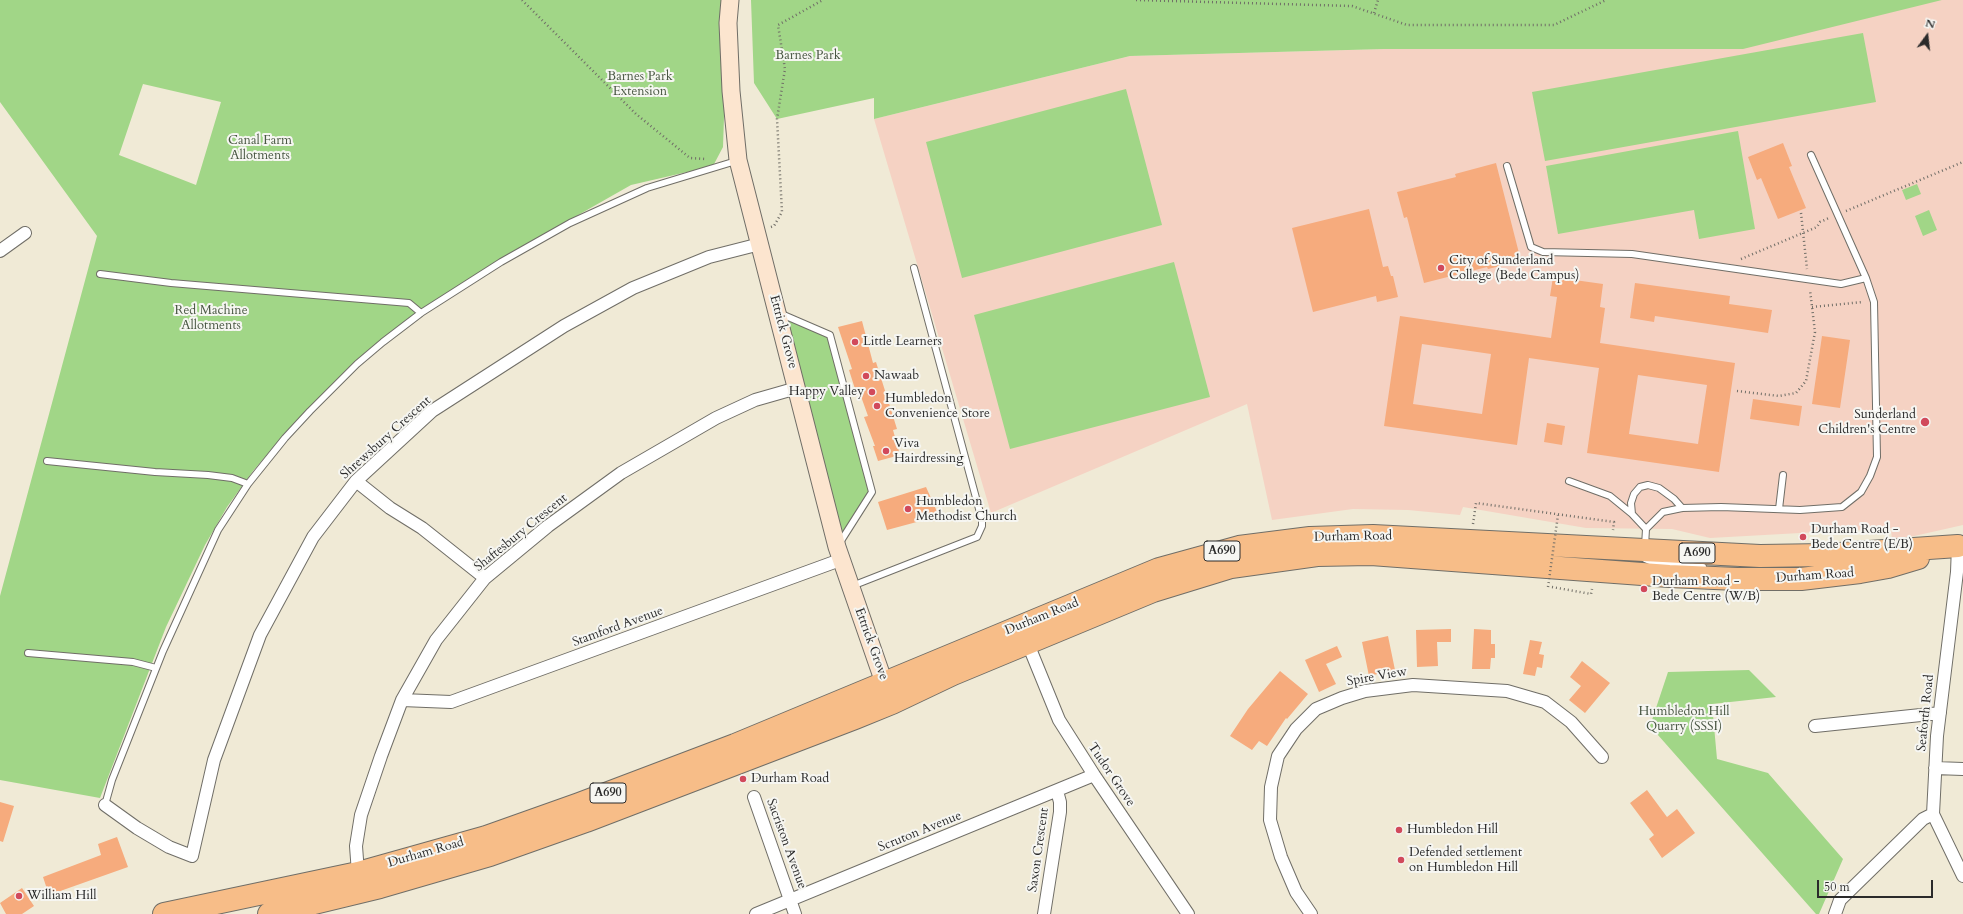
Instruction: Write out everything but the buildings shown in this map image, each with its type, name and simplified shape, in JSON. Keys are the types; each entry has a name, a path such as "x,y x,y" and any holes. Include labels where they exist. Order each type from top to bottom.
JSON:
{"highway":[{"name":"Durham Road","path":"175,913 358,873 486,837 579,804 735,745 953,674 1024,634 1159,569 1239,546 1310,538 1373,536 1760,556 1825,555 1960,546"},
{"name":"Durham Road","path":"1024,634 1231,567 1317,555 1379,555 1661,576 1730,576 1801,579 1888,567 1960,546"},
{"name":"Durham Road","path":"269,914 380,887 490,855 593,819 888,694"}],"street":[{"name":"Ettrick Grove","path":"730,0 728,23 731,91 738,160 798,388 839,553 888,694"},
{"path":"0,251 25,233"},
{"name":"Shrewsbury Crescent","path":"105,804 137,828 169,847 192,856 214,760 260,635 313,537 356,481 432,411 564,326 640,285 758,237"},
{"name":"Shaftesbury Crescent","path":"358,873 356,846 361,815 402,700 436,640 485,578 548,526 621,473 716,418 754,400 798,388"},
{"path":"356,481 390,508 422,528 485,578"},
{"name":"Seaforth Road","path":"1932,814 1940,713 1960,546"},
{"name":"Stamford Avenue","path":"402,700 451,702 839,553"},
{"name":"Tudor Grove","path":"1024,634 1059,720 1094,775 1188,914"},
{"name":"Spire View","path":"1310,914 1296,892 1281,857 1270,820 1271,787 1278,756 1296,729 1316,709 1342,698 1365,691 1413,684 1507,691 1545,702 1571,722 1602,757"},
{"path":"1815,726 1940,713"},
{"path":"1935,768 1963,769"},
{"name":"Scruton Avenue","path":"756,914 1094,775"},
{"name":"Saxon Crescent","path":"1044,914 1060,812 1060,802 1057,791"},
{"name":"Sacriston Avenue","path":"754,797 795,914"},
{"path":"1835,914 1840,900 1923,819 1932,814 1963,876"}],"lane":[{"path":"1710,568 1652,562 1645,559 1646,529 1663,512 1682,508 1721,507 1800,510 1842,507 1861,492 1870,476 1877,457 1874,302 1866,278 1811,155"},
{"path":"105,804 112,780 156,668 218,530 248,484 285,438 357,364 421,313 501,262 570,223 647,188 738,160"},
{"path":"1507,166 1531,247 1543,252 1632,254 1841,284 1866,278"},
{"path":"850,587 977,537 982,526 982,520 914,268"},
{"path":"100,274 171,283 409,304 421,313"},
{"path":"778,313 830,335 872,492 839,553"},
{"path":"47,461 155,472 208,475 232,478 248,484"},
{"path":"1779,509 1783,475"},
{"path":"1569,481 1610,496 1632,514 1646,529"},
{"path":"1632,514 1631,503 1634,494 1640,487 1648,486 1659,488 1674,499 1682,508"},
{"path":"28,653 133,662 156,668"}],"path":[{"path":"522,0 636,114 690,158 711,159"},
{"path":"758,237 774,226 782,212 777,119 785,70 778,25 823,0"},
{"path":"1136,0 1352,6 1407,24 1554,25 1606,0"},
{"path":"1374,13 1378,0"},
{"path":"1737,391 1778,396 1796,393 1806,381 1815,332 1800,213"},
{"path":"1812,307 1850,302 1874,302"},
{"path":"1472,541 1476,503 1596,520"},
{"path":"1548,587 1558,515"}],"shaded area":[{"name":"City of Sunderland College (Bede Campus)","path":"1942,0 1963,0 1963,525 1892,541 1891,528 1710,538 1672,529 1586,528 1463,507 1460,515 1408,510 1353,509 1272,520 1247,404 991,513 874,119 1130,56 1384,49"}],"green space":[{"path":"0,0 728,0 723,147 713,166 631,185 499,260 435,302 352,364 288,430 253,471 227,507 205,545 166,627 100,798 0,780 0,596 97,236 0,102","holes":["143,84 221,102 196,185 119,155"]},
{"name":"Barnes Park","path":"751,0 1942,0 1743,49 1384,49 1130,56 874,119 874,98 777,119 754,83"},
{"path":"1863,33 1876,102 1545,161 1532,92"},
{"path":"1126,89 1162,225 962,278 926,142"},
{"path":"1738,131 1755,229 1699,239 1694,210 1558,234 1546,166"},
{"path":"1917,184 1921,194 1906,200 1902,190"},
{"path":"1929,210 1937,230 1923,236 1915,216"},
{"path":"1174,262 1210,397 1010,449 974,315"},
{"path":"778,313 830,335 872,492 837,547"},
{"name":"Humbledon Hill Quarry (SSSI)","path":"1749,670 1776,697 1712,704 1717,759 1768,773 1843,859 1819,914 1816,914 1650,726 1668,672"}],"place":[{"name":"City of Sunderland College (Bede Campus)","path":"1441,268"},
{"name":"Little Learners","path":"855,342"},
{"name":"Nawaab","path":"866,376"},
{"name":"Happy Valley","path":"872,392"},
{"name":"Humbledon Convenience Store","path":"877,406"},
{"name":"Sunderland Children's Centre","path":"1925,422"},
{"name":"Viva Hairdressing","path":"886,451"},
{"name":"Humbledon Methodist Church","path":"908,509"},
{"name":"Durham Road - Bede Centre (E/B)","path":"1803,537"},
{"name":"Durham Road - Bede Centre (W/B)","path":"1644,589"},
{"name":"Durham Road","path":"743,779"},
{"name":"Humbledon Hill","path":"1399,830"},
{"name":"Defended settlement on Humbledon Hill","path":"1401,860"},
{"name":"William Hill","path":"19,896"}],"park label":[{"name":"Barnes Park Extension","path":"640,84"},
{"name":"Canal Farm Allotments","path":"260,148"},
{"name":"Red Machine Allotments","path":"211,318"}]}
